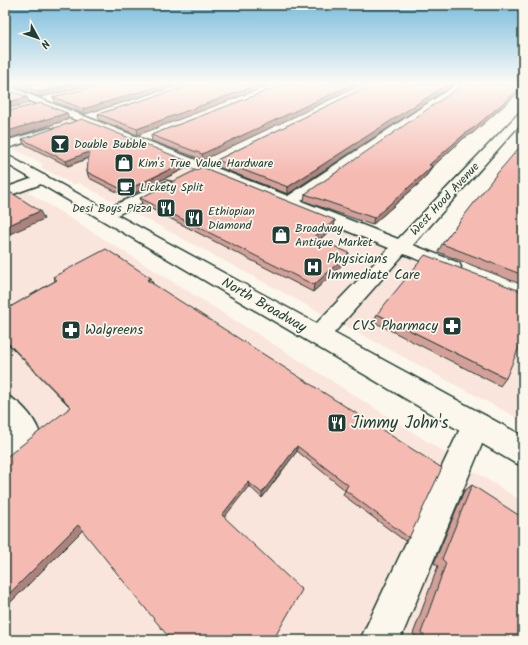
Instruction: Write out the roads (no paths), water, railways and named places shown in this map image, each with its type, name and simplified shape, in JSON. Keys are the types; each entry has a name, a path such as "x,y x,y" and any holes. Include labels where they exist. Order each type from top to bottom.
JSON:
{"street":[{"path":"69,114 468,273"},
{"path":"289,202 419,114"},
{"path":"5,145 99,115"},
{"name":"West Hood Avenue","path":"318,336 401,246 520,122"},
{"path":"137,141 152,135"},
{"name":"North Broadway","path":"5,158 523,452"},
{"path":"189,174 217,160"},
{"path":"5,193 42,179"},
{"path":"105,215 176,180"},
{"path":"5,407 25,431 5,447"},
{"path":"380,640 476,425"}],"place":[{"name":"Double Bubble","path":"60,144"},
{"name":"Kim's True Value Hardware","path":"124,163"},
{"name":"Lickety Split","path":"126,187"},
{"name":"Desi Boys Pizza","path":"166,208"},
{"name":"Ethiopian Diamond","path":"194,218"},
{"name":"Broadway Antique Market","path":"281,235"},
{"name":"Physicians Immediate Care","path":"313,267"},
{"name":"CVS Pharmacy","path":"452,326"},
{"name":"Walgreens","path":"71,330"},
{"name":"Jimmy John's","path":"337,423"}]}
